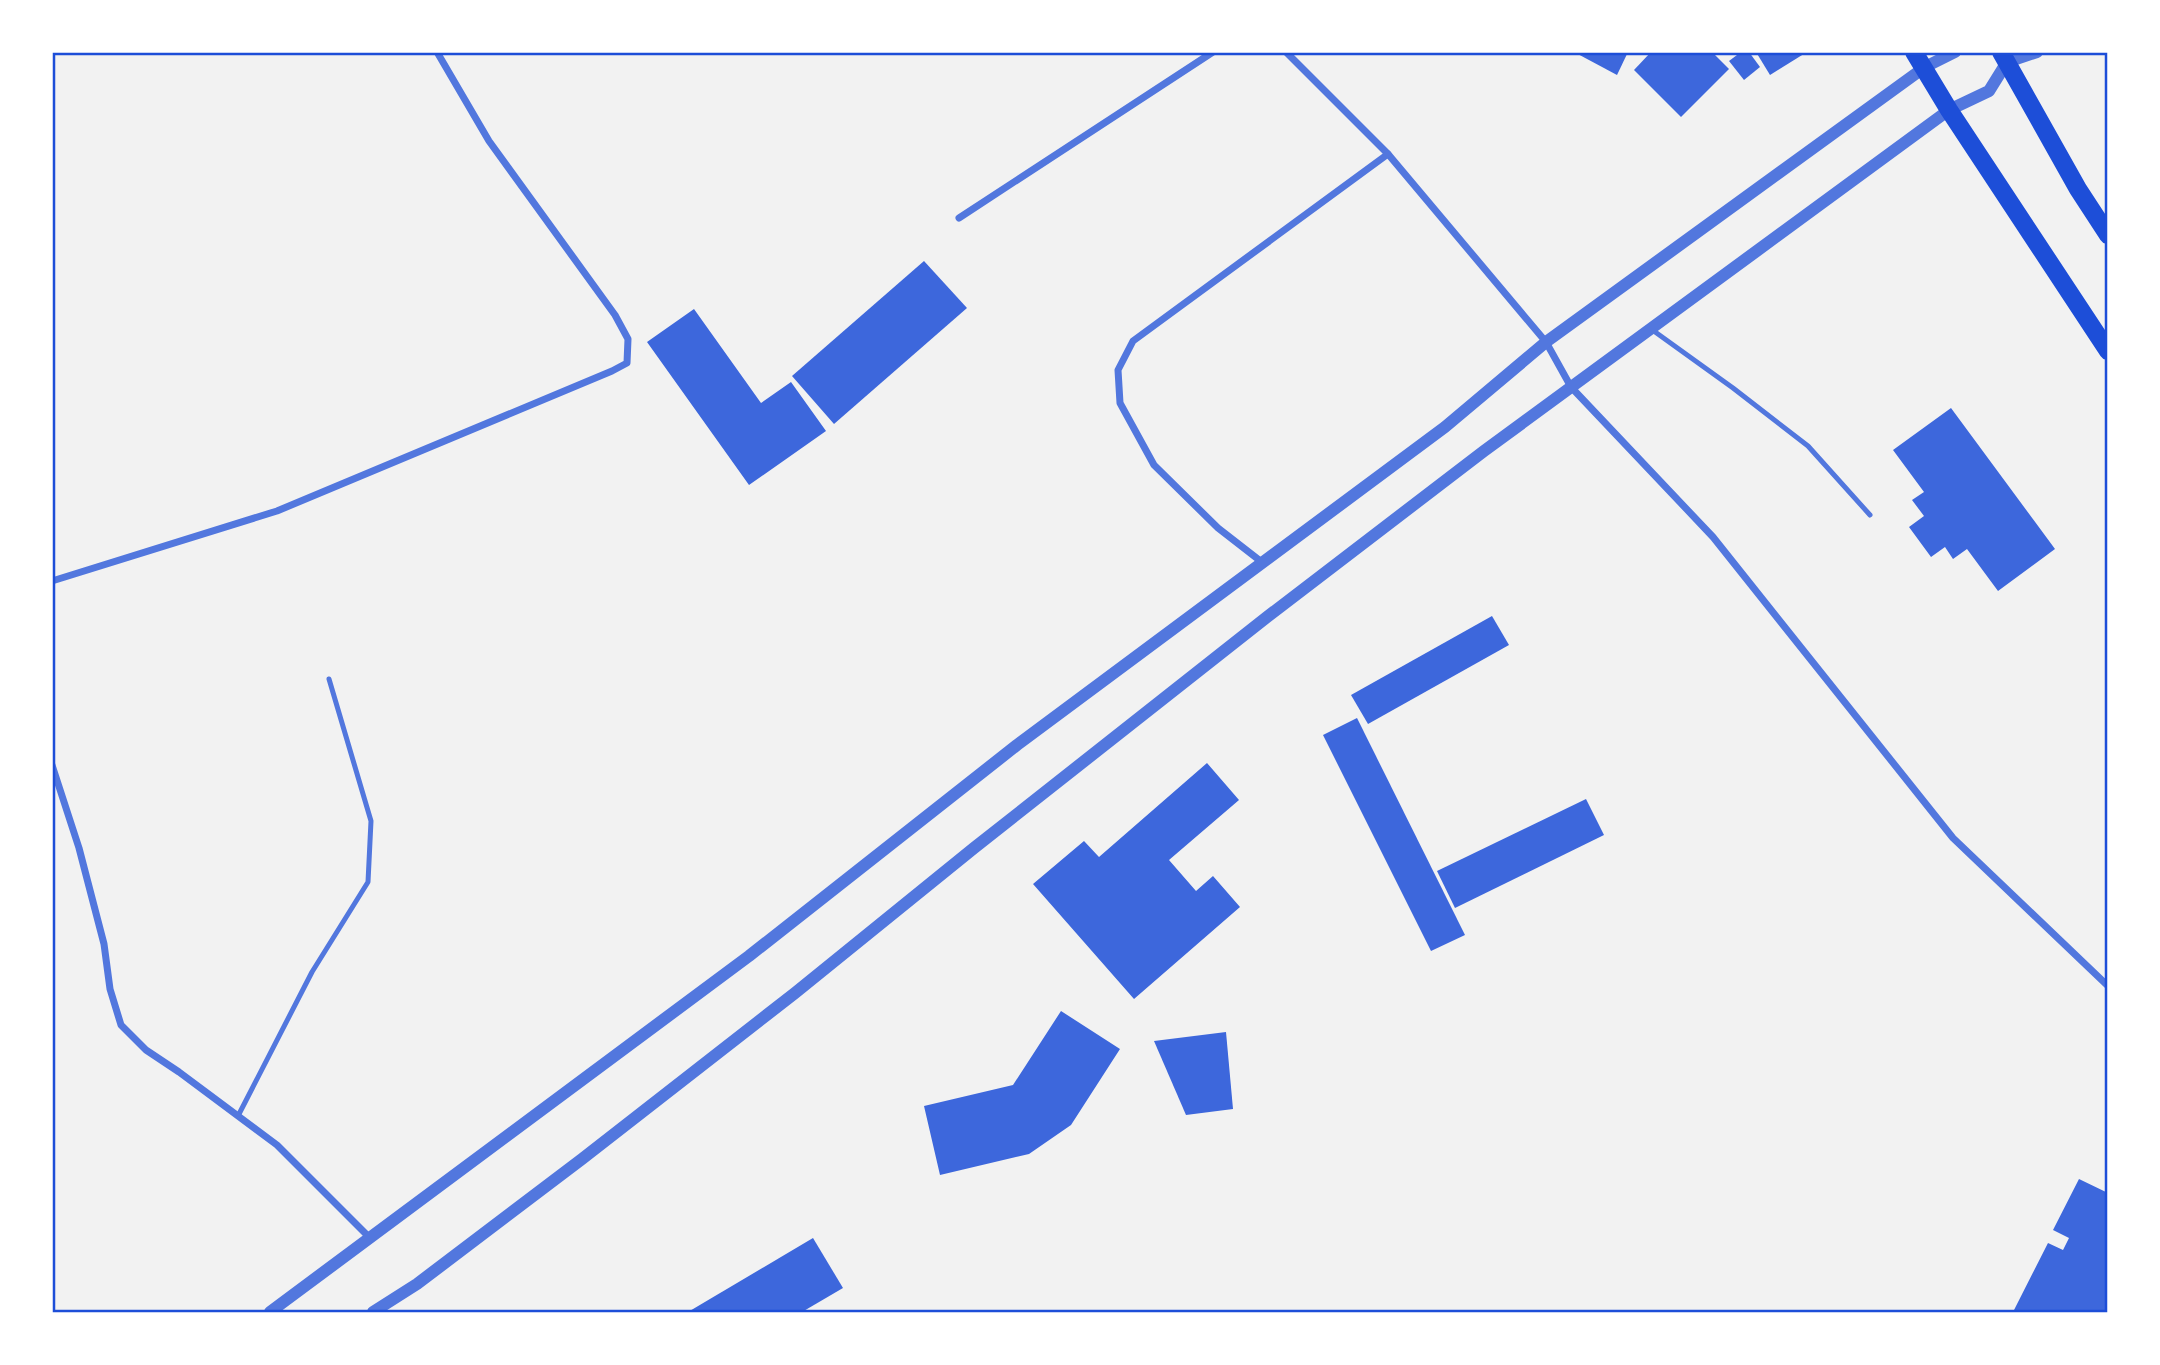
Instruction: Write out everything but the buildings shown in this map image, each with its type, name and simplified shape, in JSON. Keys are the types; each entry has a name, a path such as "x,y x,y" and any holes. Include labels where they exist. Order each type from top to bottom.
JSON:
{"main road":[{"path":"2004,57 2078,189 2108,235"},
{"path":"1919,60 2108,351"}],"street":[{"path":"52,581 277,511 627,363 628,339 615,315 489,141 437,52"},
{"path":"959,218 1213,52"},
{"path":"1286,52 1388,154 1546,342 1571,387 1713,537 1953,838 2108,986"},
{"path":"1908,52 1919,60"},
{"path":"270,1312 749,956 1017,745 1445,427 1546,342 1919,60 1955,52"},
{"path":"373,1312 417,1284 582,1159 1256,626 1571,387 1949,110 1989,91 2004,57 2037,52"},
{"path":"1263,563 1218,528 1154,465 1120,403 1118,370 1133,341 1388,154"},
{"path":"52,765 83,860 104,944 110,989 121,1025 146,1050 277,1145 370,1238"}],"lane":[{"path":"1651,329 1808,446 1870,515"},
{"path":"238,1116 312,972 368,882 371,821 328,679"}]}
